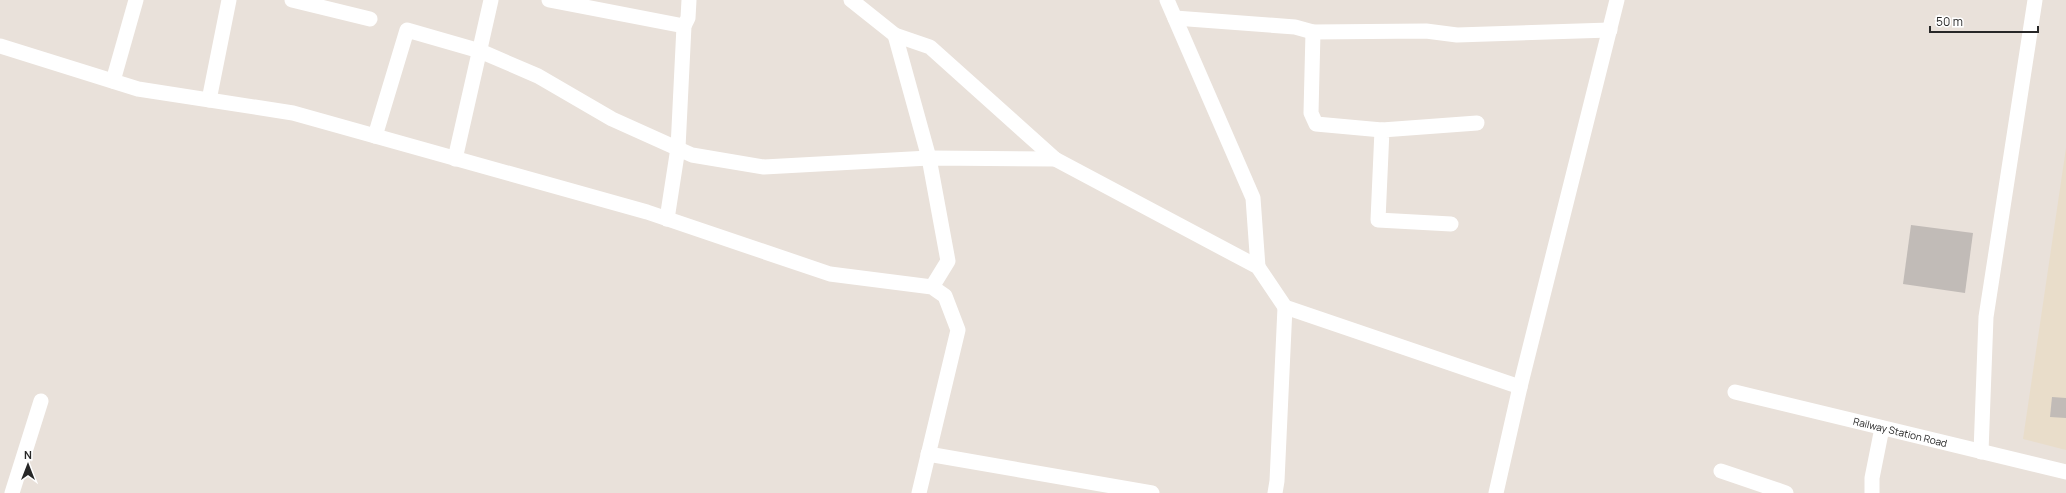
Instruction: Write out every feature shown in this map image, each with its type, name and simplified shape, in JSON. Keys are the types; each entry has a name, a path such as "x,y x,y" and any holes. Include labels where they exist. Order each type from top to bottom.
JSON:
{"street":[{"path":"113,81 136,0"},
{"path":"209,100 229,0"},
{"path":"292,0 370,19"},
{"path":"455,159 491,0"},
{"path":"549,0 684,26"},
{"path":"666,219 678,148 684,26 688,18 690,0"},
{"path":"851,0 895,35 930,47 1055,159 1258,267 1285,307 1277,481 1275,493"},
{"path":"1167,0 1253,198 1258,267"},
{"path":"1496,493 1520,387 1617,0"},
{"path":"1981,452 1986,317 2035,0"},
{"path":"1175,18 1295,27 1313,32 1426,31 1456,35 1610,30"},
{"path":"375,136 407,30 480,51 538,76 612,119 678,148 692,156 764,167 929,158 1055,159"},
{"path":"1313,32 1311,113 1316,124 1382,130 1477,123"},
{"path":"895,35 929,158 948,261 932,287"},
{"path":"0,46 138,89 293,113 666,219 830,274 932,287 945,296 958,330 919,493"},
{"path":"1382,130 1378,220 1451,224"},
{"path":"1285,307 1520,387"},
{"name":"Railway Station Road","path":"1735,392 2066,472"},
{"path":"12,493 41,401"},
{"path":"1872,493 1872,478 1882,428"},
{"path":"928,454 1152,493"},
{"path":"1721,471 1786,493"}],"shaded area":[{"path":"2066,148 2066,450 2023,439"}],"building":[{"path":"1911,225 1973,233 1965,293 1903,284"},
{"path":"2052,397 2066,398 2066,418 2050,417"}]}
